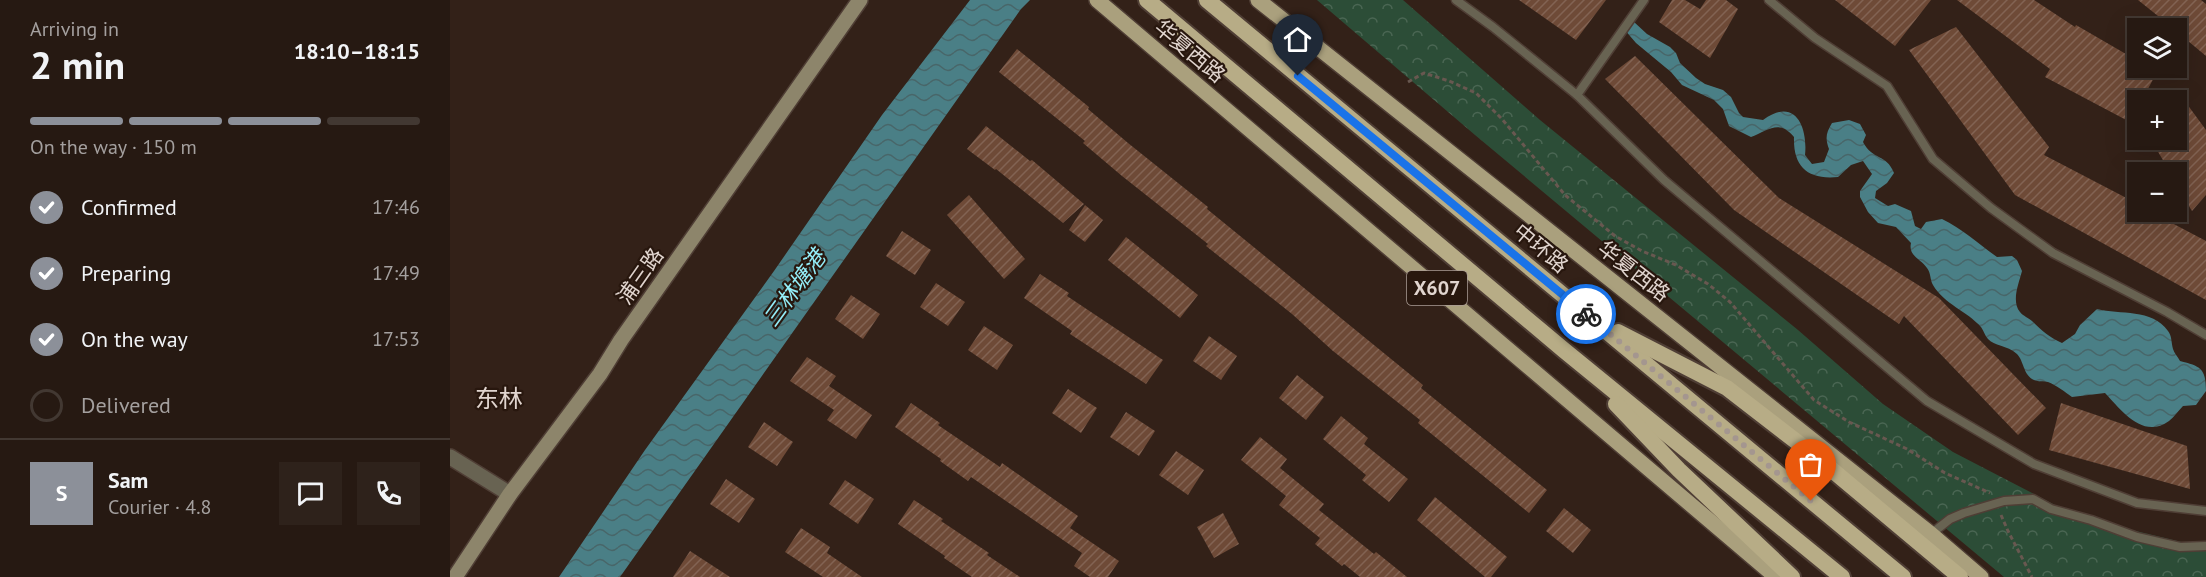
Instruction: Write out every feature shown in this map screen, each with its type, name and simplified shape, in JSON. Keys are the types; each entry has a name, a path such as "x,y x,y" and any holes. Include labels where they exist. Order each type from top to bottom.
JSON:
{"highway":[{"path":"1147,0 1565,351 1842,577"},
{"name":"中环路","path":"1207,0 1903,577"},
{"path":"1591,318 1727,388 1819,459 1960,577"},
{"path":"1565,351 1679,470 1792,577"}],"main road":[{"name":"浦三路","path":"455,577 510,494 600,374 621,340 860,0"},
{"name":"华夏西路","path":"1097,0 1776,577"},
{"name":"华夏西路","path":"1258,0 1931,534 1982,577"}],"street":[{"path":"450,457 510,494"}],"lane":[{"path":"1456,0 1577,95 1664,180 1927,401 2034,464 2137,503 2206,511"},
{"path":"1577,95 1644,0"},
{"path":"1769,0 1815,38 1887,86 1933,159 1991,208 2053,253 2167,312 2206,335"},
{"path":"1931,534 1950,519 1964,513 2004,501 2033,500 2137,537 2180,547 2206,546"}],"path":[{"path":"1408,82 1424,74 1449,81 1476,93 1503,120 1565,195 1615,236 1642,251 1676,265 1708,284 1730,302 1814,400 1849,422 1907,449 1945,473 1993,494 2008,531 2032,577"}],"green space":[{"path":"1317,0 1403,0 1540,120 1798,330 1883,404 1953,452 2078,517 2206,546 2206,577 2004,577"}],"water":[{"name":"三林塘港","path":"970,0 1030,0 1021,9 620,577 559,577 645,450 774,271 882,115"},
{"path":"1634,22 1647,34 1670,47 1676,53 1680,63 1696,78 1705,84 1723,90 1731,97 1743,117 1763,120 1774,113 1783,111 1791,113 1801,125 1805,155 1812,164 1824,162 1829,149 1828,130 1832,123 1849,120 1860,124 1866,135 1863,142 1867,148 1887,162 1894,173 1887,183 1876,191 1875,198 1888,206 1895,204 1911,211 1915,226 1921,229 1926,222 1942,219 1997,257 2012,256 2017,260 2022,271 2016,292 2017,308 2049,336 2062,343 2075,334 2080,325 2097,309 2145,316 2161,324 2168,331 2180,361 2200,369 2205,377 2206,391 2196,405 2183,406 2169,421 2150,427 2133,421 2105,393 2072,397 2051,383 2030,378 2017,354 1987,338 1975,321 1938,292 1928,270 1911,251 1911,243 1896,227 1878,223 1868,212 1860,197 1860,191 1872,174 1863,161 1851,165 1838,177 1818,176 1811,174 1800,164 1794,147 1794,137 1783,128 1769,129 1751,137 1729,126 1723,109 1714,100 1682,85 1671,72 1636,43 1624,29"}],"building":[{"path":"1519,0 1606,0 1576,40"},
{"path":"1672,0 1685,0 1700,9 1706,0 1726,0 1738,9 1710,58 1659,22"},
{"path":"1835,0 1931,0 1895,46"},
{"path":"1957,0 2034,0 2075,27 2076,25 2127,55 2127,78 2154,78 2147,90 2127,90 2127,120 2045,77 2050,69"},
{"path":"2138,0 2201,0 2206,4 2206,56 2187,40 2187,18 2160,18"},
{"path":"1956,27 2049,147 2044,155 2127,198 2127,222 2170,222 2206,241 2206,300 2015,195 1909,50"},
{"path":"1017,49 1208,207 1207,209 1423,385 1421,388 1547,490 1529,513 1418,423 1420,420 1333,351 1292,314 1206,246 1208,244 1122,176 1083,143 1085,141 999,72"},
{"path":"1635,56 1779,198 1939,298 2046,408 2018,435 1904,316 1899,324 1734,210 1605,79"},
{"path":"2187,104 2206,130 2206,195 2192,211 2187,203 2187,162 2164,162 2157,150 2187,150"},
{"path":"986,126 1030,161 1032,160 1084,204 1063,223 996,169 967,149"},
{"path":"969,195 1025,259 1004,279 947,215"},
{"path":"1085,205 1103,220 1085,242 1069,230"},
{"path":"902,231 931,250 915,275 886,256"},
{"path":"1126,237 1198,295 1180,318 1108,260"},
{"path":"1040,274 1069,293 1067,296 1163,360 1146,384 1070,334 1072,331 1024,298"},
{"path":"936,283 965,302 948,326 920,307"},
{"path":"851,295 880,314 863,339 835,319"},
{"path":"984,326 1013,345 997,370 968,350"},
{"path":"1209,336 1237,356 1221,380 1193,361"},
{"path":"807,357 836,376 829,386 872,415 856,439 827,420 834,410 790,381"},
{"path":"1297,375 1324,397 1306,420 1279,398"},
{"path":"1068,389 1097,408 1081,433 1052,413"},
{"path":"911,403 940,423 938,425 1000,467 1002,463 1078,516 1070,528 1119,561 1108,577 1090,577 1074,566 1082,553 971,477 968,481 895,427"},
{"path":"2061,403 2187,446 2190,489 2049,450"},
{"path":"1126,412 1155,431 1139,456 1110,437"},
{"path":"1341,416 1368,438 1364,444 1408,479 1389,502 1362,480 1366,475 1323,439"},
{"path":"764,422 793,442 777,466 748,447"},
{"path":"1260,437 1287,459 1280,468 1324,504 1319,510 1407,577 1360,577 1315,544 1320,538 1279,505 1286,496 1241,460"},
{"path":"1176,451 1204,470 1188,495 1159,475"},
{"path":"726,479 755,499 739,523 710,504"},
{"path":"845,480 874,499 858,524 829,504"},
{"path":"1435,497 1507,557 1491,577 1485,577 1417,520"},
{"path":"914,500 1020,577 972,577 944,558 945,556 898,524"},
{"path":"1564,508 1591,530 1573,553 1546,531"},
{"path":"1223,513 1239,544 1214,558 1197,527"},
{"path":"801,528 830,547 827,553 862,577 823,577 785,552"},
{"path":"690,551 730,577 673,577"}],"way so far":[{"path":"1586,314 1811,501"}],"district":[{"name":"东林","path":"499,398"}],"route":[{"path":"1298,76 1586,314"}]}
